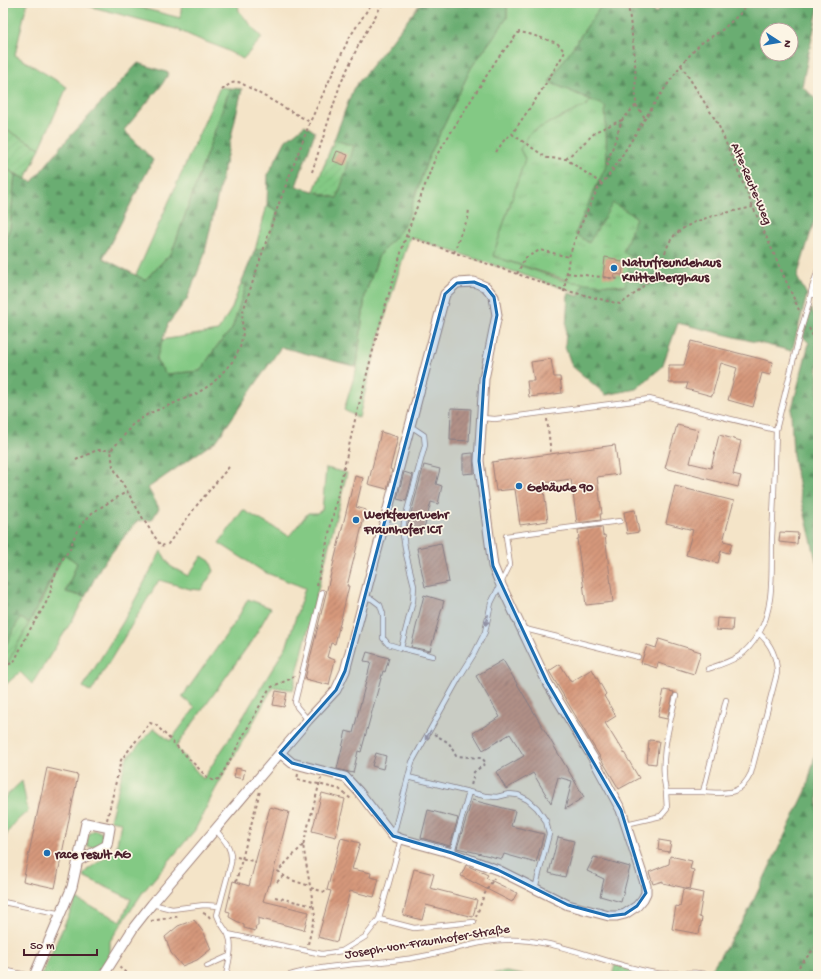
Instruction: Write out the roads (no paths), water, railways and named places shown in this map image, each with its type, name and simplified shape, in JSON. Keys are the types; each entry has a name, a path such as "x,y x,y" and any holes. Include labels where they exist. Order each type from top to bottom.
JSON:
{"street":[{"path":"103,976 134,928 152,904 215,829 308,720 336,690 344,671 365,597 445,294 457,283 474,282 486,287 494,297 497,315 484,379 479,461 493,566 500,584 547,682 593,758 621,810 646,886 646,892 643,899 637,906 625,914 608,916 568,905 498,870 452,853 397,837 345,777 292,763 280,753"},
{"path":"34,976 62,914 72,887 86,822 110,828 107,845 78,861"}],"lane":[{"path":"708,669 730,662 741,656 752,646 764,625 767,616 770,587 776,430 809,303 810,294 818,270"},
{"path":"812,288 818,284"},
{"path":"810,294 818,296"},
{"path":"481,418 495,418 649,399 776,430"},
{"path":"401,648 413,601 414,586 403,535 404,522 425,445 424,436 415,429 409,427"},
{"path":"228,934 322,954 342,951 365,937 379,919 412,762 485,632 491,603 510,565 506,536 620,521"},
{"path":"308,720 297,707 295,702 322,592"},
{"path":"365,597 372,599 380,605 383,614 383,638 388,644 433,656"},
{"path":"521,628 638,657"},
{"path":"666,792 726,793 738,790 746,783 751,773 777,673 777,662 772,648 759,633"},
{"path":"626,824 661,816 667,809 663,778 664,752 676,696"},
{"path":"703,792 726,700"},
{"path":"408,777 485,796 497,797 508,794 518,795 528,800 537,808 546,821 549,834 535,889"},
{"path":"452,853 469,792"},
{"path":"215,829 228,844 232,856 217,915 219,922 228,934 231,945 226,976"},
{"path":"3,902 62,914"},
{"path":"152,904 172,909 204,904 219,906"},
{"path":"379,919 414,928 474,922"},
{"name":"Joseph-von-Fraunhofer-Straße","path":"287,976 334,967 413,958 504,940 519,940 555,946 635,969 656,973 700,973 712,976"},
{"path":"207,966 229,956"},
{"path":"3,970 31,976"}],"place":[{"name":"Naturfreundehaus Knittelberghaus","path":"614,268"},
{"name":"Gebäude 90","path":"519,486"},
{"name":"Werkfeuerwehr Fraunhofer ICT","path":"356,520"},
{"name":"race result AG","path":"47,853"}]}
